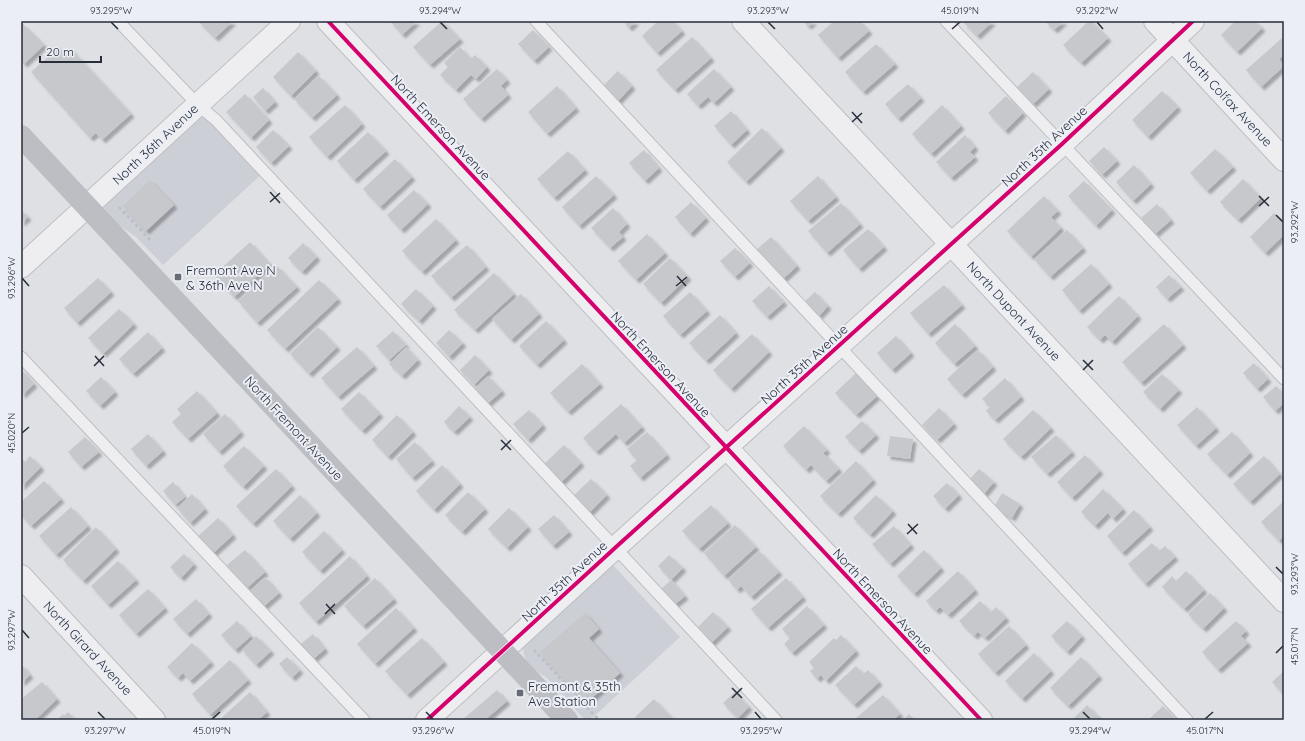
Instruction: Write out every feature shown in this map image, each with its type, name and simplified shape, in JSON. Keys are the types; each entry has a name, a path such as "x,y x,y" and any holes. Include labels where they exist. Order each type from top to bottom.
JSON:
{"street":[{"name":"North 36th Avenue","path":"21,267 289,21"},
{"name":"North Emerson Avenue","path":"328,21 981,720"},
{"name":"North Dupont Avenue","path":"743,21 1284,601"},
{"name":"North Colfax Avenue","path":"1155,21 1284,160"},
{"name":"North 35th Avenue","path":"427,720 1062,144 1193,21"},
{"name":"North Fremont Avenue","path":"21,136 567,720"},
{"name":"North Girard Avenue","path":"21,576 154,720"}],"lane":[{"path":"118,21 198,105 216,120 776,720"},
{"path":"536,21 1187,720"},
{"path":"946,21 1284,380"},
{"path":"21,357 364,720"}],"path":[{"path":"531,646 599,720"}],"shaded area":[{"path":"204,110 264,172 163,265 136,237 107,217 104,207 109,197"},
{"path":"612,564 680,637 590,720 585,720 547,678 531,668 525,658 523,649 526,642"}],"building":[{"path":"198,21 233,21 215,38"},
{"path":"390,21 417,21 402,35"},
{"path":"442,21 460,39 430,65 413,47"},
{"path":"623,21 636,21 629,28"},
{"path":"658,21 673,21 682,31 657,53 642,36"},
{"path":"803,21 814,21 808,26"},
{"path":"834,21 860,21 869,31 838,58 818,35"},
{"path":"966,21 992,22 977,36 964,23"},
{"path":"1045,21 1064,21 1054,30"},
{"path":"1089,21 1091,21 1108,38 1081,63 1063,45"},
{"path":"1235,21 1255,21 1262,28 1237,52 1221,35"},
{"path":"23,24 44,45 24,64 21,61 21,26"},
{"path":"533,30 549,47 534,61 518,44"},
{"path":"692,37 711,58 675,90 656,70"},
{"path":"1282,38 1284,40 1284,55 1279,59 1284,66 1261,87 1246,70"},
{"path":"876,44 895,64 863,92 845,72"},
{"path":"59,47 64,53 70,48 131,114 102,140 96,133 90,138 31,72"},
{"path":"460,47 471,59 475,55 487,67 476,79 471,75 456,90 440,75 448,67 444,63"},
{"path":"298,52 316,71 291,96 273,77"},
{"path":"497,69 507,80 501,86 508,95 481,119 463,99"},
{"path":"714,69 731,87 714,103 708,97 698,106 687,94"},
{"path":"618,71 632,86 617,102 602,87"},
{"path":"1033,72 1049,89 1033,104 1017,87"},
{"path":"319,76 337,95 312,118 294,99"},
{"path":"908,84 921,98 898,119 885,104"},
{"path":"557,86 576,108 547,134 528,112"},
{"path":"263,88 275,102 265,111 253,97"},
{"path":"1162,91 1178,107 1148,137 1132,120"},
{"path":"245,94 269,120 251,138 226,112"},
{"path":"1006,96 1023,113 1005,131 988,113"},
{"path":"345,105 362,124 327,157 309,137"},
{"path":"942,105 961,126 931,154 912,134"},
{"path":"731,111 747,130 731,145 714,126"},
{"path":"762,128 781,148 746,182 727,162"},
{"path":"273,130 289,146 271,163 256,147"},
{"path":"368,132 386,151 354,180 337,161"},
{"path":"965,135 975,147 970,152 975,157 951,178 936,162"},
{"path":"1104,147 1117,161 1102,175 1089,161"},
{"path":"1215,149 1233,167 1207,191 1190,173"},
{"path":"644,150 659,168 645,181 629,163"},
{"path":"568,151 585,170 554,198 537,179"},
{"path":"395,159 412,177 380,207 363,189"},
{"path":"1134,165 1151,184 1133,201 1116,182"},
{"path":"596,176 614,195 579,226 562,207"},
{"path":"818,176 836,197 808,221 790,201"},
{"path":"1243,179 1261,198 1238,220 1220,202"},
{"path":"150,180 174,205 146,231 123,206"},
{"path":"1084,181 1112,210 1096,226 1068,196"},
{"path":"414,190 428,204 401,230 387,215"},
{"path":"1044,196 1058,211 1051,217 1061,228 1031,257 1007,231"},
{"path":"691,202 706,218 690,234 675,217"},
{"path":"841,203 860,224 827,253 808,231"},
{"path":"1157,204 1171,220 1155,234 1141,218"},
{"path":"613,208 627,224 619,232 623,237 610,248 591,228"},
{"path":"21,210 28,217 21,223"},
{"path":"1274,213 1284,222 1284,235 1265,253 1250,237"},
{"path":"436,219 456,240 422,272 402,251"},
{"path":"868,229 884,247 859,269 843,250"},
{"path":"1067,230 1083,248 1050,277 1034,259"},
{"path":"647,234 665,253 636,280 618,261"},
{"path":"771,237 797,266 783,279 756,250"},
{"path":"250,242 270,264 234,297 214,275"},
{"path":"303,243 317,257 302,272 288,258"},
{"path":"467,245 486,267 451,298 431,276"},
{"path":"735,248 750,263 735,277 720,261"},
{"path":"670,258 688,277 661,303 643,284"},
{"path":"1091,264 1109,284 1079,311 1062,290"},
{"path":"277,266 297,287 257,323 238,301"},
{"path":"494,273 514,294 475,330 454,310"},
{"path":"1169,275 1181,287 1167,299 1156,287"},
{"path":"98,278 111,292 77,323 64,308"},
{"path":"319,280 338,299 285,349 267,330"},
{"path":"944,285 962,305 928,334 910,313"},
{"path":"769,286 784,302 767,317 752,301"},
{"path":"416,289 433,306 419,321 401,304"},
{"path":"690,292 707,311 680,335 663,316"},
{"path":"815,292 828,306 819,316 805,301"},
{"path":"521,294 539,314 511,340 492,319"},
{"path":"1119,296 1138,316 1112,342 1105,335 1100,340 1087,327"},
{"path":"119,309 134,324 103,354 88,338"},
{"path":"720,315 736,333 706,361 689,343"},
{"path":"546,321 564,340 537,365 519,346"},
{"path":"955,324 975,346 954,364 935,343"},
{"path":"1164,324 1183,345 1141,383 1122,362"},
{"path":"318,327 337,347 309,374 290,354"},
{"path":"449,330 463,343 449,357 436,343"},
{"path":"393,331 406,345 389,360 376,346"},
{"path":"148,332 162,348 133,374 119,359"},
{"path":"752,334 769,352 731,389 713,370"},
{"path":"896,336 911,353 892,370 877,353"},
{"path":"357,347 374,366 338,397 321,378"},
{"path":"406,347 418,360 402,376 389,364"},
{"path":"978,350 993,367 962,395 947,379"},
{"path":"475,355 489,370 474,385 460,370"},
{"path":"1254,363 1268,379 1257,389 1243,373"},
{"path":"582,364 600,384 568,412 550,393"},
{"path":"21,369 34,384 22,395 21,393"},
{"path":"856,373 877,396 856,415 835,393"},
{"path":"1162,374 1179,390 1160,409 1143,392"},
{"path":"488,376 502,391 487,404 473,390"},
{"path":"101,377 115,392 100,406 86,391"},
{"path":"1005,378 1021,397 995,420 986,411 990,407 982,399"},
{"path":"1276,386 1284,394 1284,403 1275,411 1263,397"},
{"path":"197,391 217,413 188,439 172,422 181,414 177,409"},
{"path":"359,392 380,414 362,431 341,409"},
{"path":"621,404 642,427 624,443 616,434 596,452 583,438"},
{"path":"459,406 470,417 454,432 444,422"},
{"path":"1197,407 1216,428 1196,446 1177,425"},
{"path":"939,408 954,424 937,440 922,425"},
{"path":"529,410 543,425 528,440 513,424"},
{"path":"1033,410 1051,428 1021,457 1003,439"},
{"path":"225,414 241,432 219,452 203,434"},
{"path":"397,415 413,432 388,457 372,440"},
{"path":"862,421 876,435 859,451 845,437"},
{"path":"804,426 827,450 823,453 839,469 826,481 811,465 806,470 783,446"},
{"path":"647,432 667,455 640,478 630,466 637,460 627,449"},
{"path":"1232,432 1250,453 1227,475 1207,454"},
{"path":"148,434 163,451 146,466 131,449"},
{"path":"1056,435 1072,452 1047,474 1031,457"},
{"path":"890,436 913,439 910,459 887,456"},
{"path":"85,437 99,452 81,467 68,452"},
{"path":"415,442 432,461 412,478 396,459"},
{"path":"564,445 581,463 559,484 542,466"},
{"path":"244,446 264,466 243,487 223,466"},
{"path":"1085,455 1100,471 1072,498 1057,482"},
{"path":"30,456 41,467 21,487 21,458 25,462"},
{"path":"1264,456 1280,474 1250,502 1233,484"},
{"path":"856,461 873,480 838,514 820,496"},
{"path":"442,465 460,484 434,510 416,491"},
{"path":"276,469 292,486 253,524 236,506"},
{"path":"979,469 994,482 984,494 969,480"},
{"path":"591,479 607,495 588,514 572,497"},
{"path":"44,481 61,499 31,526 21,515 21,502"},
{"path":"173,482 185,497 175,505 163,491"},
{"path":"947,483 959,495 945,509 933,496"},
{"path":"1103,489 1123,509 1113,519 1108,513 1095,526 1081,512"},
{"path":"468,492 485,509 462,532 445,515"},
{"path":"1002,493 1020,504 1012,518 994,507"},
{"path":"192,494 205,509 190,523 177,508"},
{"path":"300,495 317,513 290,539 273,521"},
{"path":"876,495 893,511 870,535 853,518"},
{"path":"1284,501 1284,536 1279,541 1261,522"},
{"path":"711,505 728,523 699,549 682,531"},
{"path":"71,507 88,526 56,555 39,536"},
{"path":"509,508 528,527 507,548 488,529"},
{"path":"1134,510 1150,527 1122,553 1107,536"},
{"path":"554,515 569,532 553,546 538,529"},
{"path":"218,518 233,535 211,555 196,538"},
{"path":"735,525 756,547 724,576 704,553"},
{"path":"894,526 911,545 890,564 872,544"},
{"path":"96,527 116,549 83,581 63,560"},
{"path":"324,531 342,550 320,571 302,552"},
{"path":"1152,543 1159,551 1165,546 1175,557 1145,584 1128,564"},
{"path":"245,550 265,572 247,588 227,565"},
{"path":"924,550 941,568 914,594 897,576"},
{"path":"759,551 779,572 751,597 741,586 737,590 728,580"},
{"path":"184,554 194,564 181,578 170,567"},
{"path":"669,555 683,568 671,580 658,566"},
{"path":"350,556 367,576 316,622 299,603"},
{"path":"118,561 136,580 108,605 91,586"},
{"path":"958,571 975,590 948,615 940,607 936,611 926,601"},
{"path":"1186,571 1204,590 1184,609 1162,587 1172,576 1176,581"},
{"path":"265,577 279,593 262,608 248,593"},
{"path":"375,578 394,599 363,626 344,606"},
{"path":"786,578 803,597 768,628 751,609"},
{"path":"671,580 685,596 673,606 659,591"},
{"path":"148,589 165,608 136,634 119,615"},
{"path":"1210,593 1224,608 1203,629 1188,614"},
{"path":"196,599 209,614 187,634 173,619"},
{"path":"980,601 991,612 996,607 1006,618 985,638 978,632 974,636 959,621"},
{"path":"807,606 824,625 792,653 784,644 790,638 782,629"},
{"path":"396,608 414,628 375,664 357,644"},
{"path":"713,612 728,627 710,644 696,629"},
{"path":"585,613 599,629 589,638 620,673 585,704 540,652"},
{"path":"237,621 251,636 235,650 221,635"},
{"path":"1067,621 1082,636 1067,652 1051,636"},
{"path":"1236,621 1246,631 1241,636 1248,643 1218,670 1202,652"},
{"path":"1009,626 1026,645 995,673 978,654"},
{"path":"313,634 325,649 310,662 297,647"},
{"path":"841,635 856,651 826,681 821,675 817,679 810,671 814,668 809,662 834,638 836,640"},
{"path":"256,636 271,651 256,665 242,650"},
{"path":"422,638 444,662 407,695 385,671"},
{"path":"192,643 211,662 190,681 183,673 178,678 167,667"},
{"path":"1034,653 1051,671 1022,699 1005,681"},
{"path":"287,657 300,670 292,678 279,664"},
{"path":"1081,657 1099,676 1068,706 1050,688"},
{"path":"230,660 248,680 210,715 192,694"},
{"path":"21,664 30,675 21,683"},
{"path":"856,666 863,674 868,670 879,682 854,705 835,685"},
{"path":"1284,671 1284,695 1272,682"},
{"path":"42,682 57,699 35,720 23,720 21,718 21,699"},
{"path":"497,690 507,701 485,720 462,720"},
{"path":"250,692 267,712 258,720 219,720"},
{"path":"735,692 749,707 738,718 723,703"},
{"path":"883,695 900,714 893,720 857,720 856,718"},
{"path":"654,699 674,720 638,720 635,717"},
{"path":"1087,705 1099,717 1096,720 1076,720 1074,718"},
{"path":"1163,706 1176,720 1148,720"},
{"path":"68,712 75,720 57,720 63,714 64,716"},
{"path":"909,714 914,720 903,720"}],"cycle path":[{"path":"328,21 981,720"},
{"path":"427,720 1062,144 1193,21"}],"place":[{"name":"Fremont Ave N & 36th Ave N","path":"178,277"},
{"name":"Fremont & 35th Ave Station","path":"520,693"}]}
